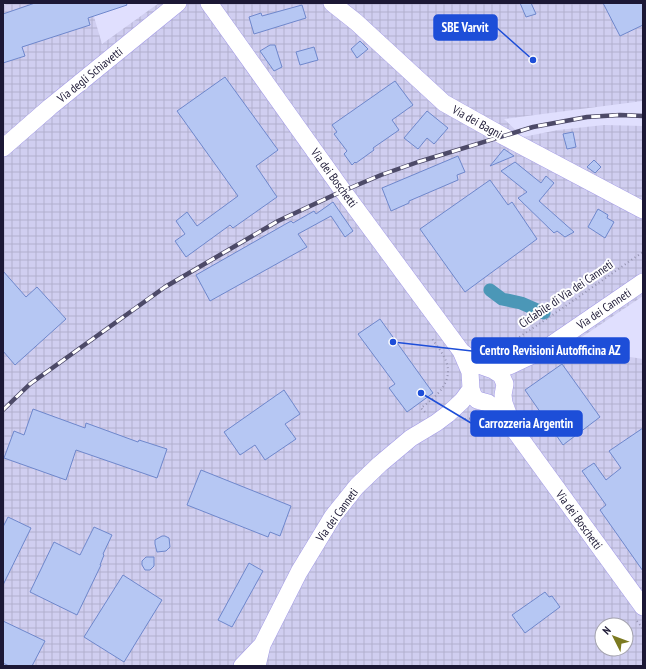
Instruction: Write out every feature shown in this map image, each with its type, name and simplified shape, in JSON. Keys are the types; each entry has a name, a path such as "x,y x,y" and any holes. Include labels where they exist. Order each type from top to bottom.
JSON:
{"street":[{"name":"Via degli Schiavetti","path":"3,148 50,107 178,3"},
{"name":"Via dei Boschetti","path":"209,3 343,191 457,345 468,365 471,385 477,400 485,403 503,416 516,432 643,607"},
{"name":"Via dei Bagni","path":"332,3 356,22 444,103 643,210"},
{"name":"Via dei Canneti","path":"490,369 509,366 544,349 643,282"},
{"name":"Via dei Boschetti","path":"457,345 473,361 501,375 508,413 516,432"},
{"name":"Via dei Canneti","path":"504,390 544,349"},
{"path":"471,385 477,372 490,369"},
{"name":"Via dei Canneti","path":"449,419 471,385"},
{"path":"485,403 494,402 504,390"},
{"name":"Via dei Canneti","path":"256,666 262,645 298,572 333,516 358,486 380,464 411,438 449,419 465,407 485,403"},
{"name":"Via dei Canneti","path":"242,666 262,645"}],"path":[{"name":"Ciclabile di Via dei Canneti","path":"485,352 491,352 505,346 551,317 643,252"},
{"path":"430,335 446,362 447,379 436,396 421,408 449,419 474,418 489,421"},
{"path":"438,348 457,345"}],"shaded area":[{"path":"10,3 90,3 102,44 159,3 643,3 643,101 504,119 523,137 558,130 604,125 643,126 643,296 567,347 643,359 643,666 3,666 3,5"}],"building":[{"path":"35,3 126,3 127,5 88,18 90,25 22,47 25,56 3,63 3,14"},
{"path":"520,3 531,3 536,14 526,17"},
{"path":"603,3 643,3 643,25 620,36"},
{"path":"302,5 306,18 254,34 249,17 261,13 262,16"},
{"path":"360,41 368,49 357,58 351,49"},
{"path":"270,45 275,45 282,67 274,71 260,51"},
{"path":"314,47 318,60 300,65 296,52"},
{"path":"225,77 278,150 256,166 277,197 233,228 230,225 186,257 175,241 185,234 176,221 187,212 197,226 238,196 177,111"},
{"path":"395,81 413,105 392,120 399,130 352,165 344,154 347,151 334,134 337,132 332,125"},
{"path":"427,111 448,128 434,144 427,138 418,149 404,138"},
{"path":"573,132 576,147 567,149 563,134"},
{"path":"504,149 514,156 490,166"},
{"path":"458,156 465,172 457,175 458,180 409,201 409,203 391,211 382,188"},
{"path":"594,160 601,167 595,173 587,167"},
{"path":"515,162 541,183 546,176 554,183 539,201 574,232 565,237 557,231 554,233 518,198 527,192 501,171"},
{"path":"490,180 508,205 512,202 537,239 465,292 420,229"},
{"path":"333,202 353,231 345,237 331,216 298,234 307,247 210,301 196,275 291,221 293,223 314,211 316,214"},
{"path":"598,209 608,215 607,218 614,222 605,238 588,227"},
{"path":"3,271 26,297 37,287 66,319 15,365 3,351"},
{"path":"380,319 433,393 407,412 389,388 395,384 358,334"},
{"path":"562,364 600,417 563,445 525,390"},
{"path":"284,390 300,414 285,424 296,439 265,460 255,445 240,455 224,432"},
{"path":"33,409 85,428 86,423 138,442 139,440 167,449 157,478 76,450 66,480 4,458 14,431 24,435"},
{"path":"643,428 643,571 600,510 606,505 582,471 594,463 606,480 621,468 609,451"},
{"path":"201,470 291,506 280,536 270,532 268,537 187,505"},
{"path":"8,517 31,528 3,585 3,527"},
{"path":"94,527 112,535 103,554 101,565 77,615 30,592 54,542 80,555"},
{"path":"162,536 169,538 170,547 166,551 157,552 155,540"},
{"path":"146,557 154,557 154,566 150,570 145,570 142,565 142,561"},
{"path":"249,563 263,571 232,627 218,620"},
{"path":"123,575 162,600 124,662 84,637"},
{"path":"545,592 549,597 552,596 560,607 525,633 512,615"},
{"path":"3,621 45,641 32,666 9,666 3,663"}],"waterway":[{"path":"490,290 502,299 521,303 544,313"}],"railway":[{"path":"3,410 30,384 165,287 278,221 336,194 381,175 418,162 533,127 587,117 620,115 643,116"}],"place":[{"name":"SBE Varvit","path":"533,60"},
{"name":"Centro Revisioni Autofficina AZ","path":"393,342"},
{"name":"Carrozzeria Argentin","path":"421,393"}]}
